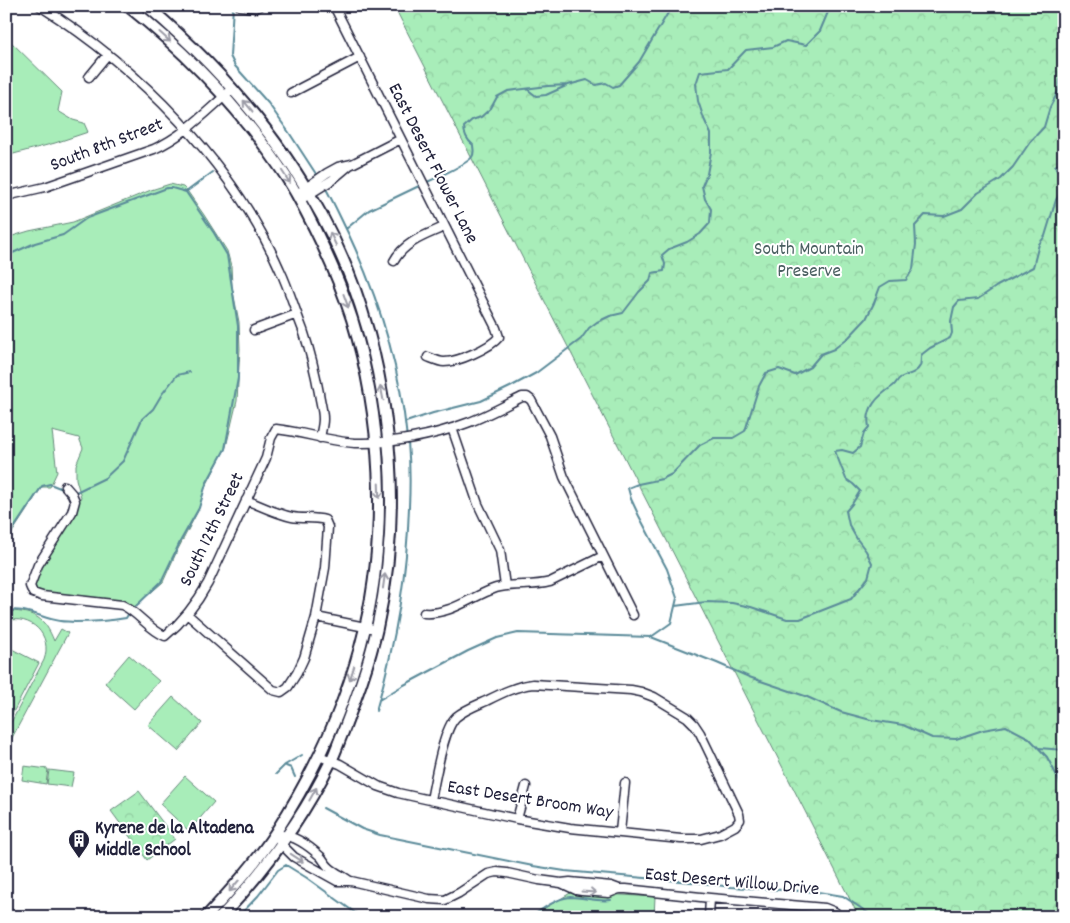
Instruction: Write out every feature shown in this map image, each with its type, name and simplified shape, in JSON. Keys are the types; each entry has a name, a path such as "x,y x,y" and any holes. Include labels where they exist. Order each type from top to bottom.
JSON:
{"street":[{"path":"40,6 80,32 138,79 187,130 223,174 247,210 280,269 310,350 323,419 320,438 355,443 388,442 416,437 452,428 522,397 527,397 531,400 550,436 564,477 634,615"},
{"path":"128,6 182,52 224,96 262,142 298,197 326,250 354,328 366,372 376,442 379,496 378,538 374,574 365,627 345,694 319,756 297,799 275,834 250,868 206,917"},
{"path":"146,6 188,42 233,88 312,187 322,217 348,273 366,325 384,403 388,442 390,536 381,605 358,695 332,760 301,815 259,874 221,917"},
{"path":"240,6 256,8 260,6"},
{"name":"East Desert Flower Lane","path":"334,6 496,328 499,338 459,360 442,362 428,357"},
{"path":"90,77 108,54"},
{"path":"291,93 360,58"},
{"name":"South 8th Street","path":"6,196 45,187 154,150 187,130 233,88"},
{"path":"298,197 332,175 338,167 352,164 401,139"},
{"path":"394,261 399,252 406,246 444,227"},
{"path":"254,330 297,314"},
{"path":"354,328 366,325"},
{"path":"452,428 478,504 500,550 505,586"},
{"name":"South 12th Street","path":"65,486 72,494 75,502 72,512 38,565 30,586 33,594 122,605 131,608 158,633 165,636 187,614 208,583 266,458 271,438 276,429 320,438"},
{"path":"187,614 273,690 281,692 288,687 297,673 304,658 316,617 325,568 328,527 325,520 319,518 292,517 246,500"},
{"path":"424,613 441,612 505,586 550,582 603,556"},
{"path":"316,617 376,629"},
{"name":"East Desert Broom Way","path":"319,756 332,760 378,786 398,793 430,800 517,819 570,828 680,839 701,839 720,834 735,826 740,820 739,814 694,724 687,717 654,698 631,690 533,684 519,686 456,717 449,726 444,740 430,800"},
{"path":"620,832 625,783"},
{"path":"517,819 526,786"},
{"name":"East Desert Willow Drive","path":"275,834 287,835 304,844 322,858 331,869 350,881"},
{"name":"East Desert Willow Drive","path":"275,834 281,844 294,857 337,881 350,881 446,902 488,874 507,872 561,883 570,882 611,886 619,889 825,908 835,912 839,917"},
{"path":"709,917 710,898"}],"green space":[{"name":"South Mountain Preserve","path":"394,6 1064,6 1064,917 859,917"},
{"path":"6,37 62,92 58,111 73,120 84,123 88,132 6,156"},
{"path":"170,184 183,187 188,192 227,251 231,266 232,286 239,322 240,349 237,401 226,447 205,488 198,511 163,582 138,604 131,609 42,596 30,586 81,497 76,479 76,465 83,448 79,438 52,431 57,472 50,487 42,487 6,542 6,238 73,222"},
{"path":"10,611 26,613 38,618 47,627 54,641 61,629 68,633 6,749 6,732 44,660 46,651 43,635 38,628 24,621 6,621 6,613"},
{"path":"6,646 39,663 6,726"},
{"path":"129,655 159,681 134,709 105,683"},
{"path":"173,697 202,723 178,751 148,725"},
{"path":"24,766 48,769 46,784 22,780"},
{"path":"49,770 74,773 71,787 47,784"},
{"path":"185,776 214,802 189,831 160,804"},
{"path":"139,791 175,839 147,860 111,811"},
{"path":"572,892 655,897 654,917 530,917"}],"waterway":[{"path":"233,6 230,56 235,66 268,103 318,177"},
{"path":"425,183 472,157 474,152 473,145 466,137 464,127 472,120 481,117 491,108 497,97 508,91 568,85 587,80 596,85 606,83 613,87 619,85 639,62 672,6"},
{"path":"406,422 481,401 510,387 536,373 581,339 589,328 597,322 623,313 650,281 652,273 664,271 665,264 662,255 669,249 687,242 700,234 710,223 711,209 705,199 702,186 707,174 711,152 711,134 698,101 696,84 700,72 728,69 746,50 773,47 786,41 806,45 820,31 828,12 848,6"},
{"path":"651,637 671,623 677,598 667,569 639,516 628,488 662,479 672,474 700,445 714,438 733,438 745,431 759,386 766,373 779,369 795,375 810,367 821,354 834,349 849,337 866,319 880,287 890,281 906,280 913,269 916,244 915,226 925,215 944,216 962,209 978,193 1001,179 1013,167 1030,142 1044,127 1050,107 1059,90 1064,54"},
{"path":"527,89 536,96 546,95 566,86"},
{"path":"1064,158 1062,162 1055,166 1064,188"},
{"path":"132,610 161,582 199,508 206,484 225,449 238,378 238,326 227,255 186,192 213,172"},
{"path":"346,229 369,210 421,185"},
{"path":"325,187 360,259 379,309 399,386 407,438"},
{"path":"6,256 35,243 63,235 87,218 167,188 186,192"},
{"path":"675,606 706,602 732,603 787,619 800,619 851,599 868,578 872,563 849,525 846,511 860,491 846,479 835,451 842,450 853,453 860,447 864,433 869,427 868,420 871,408 878,398 900,378 918,369 921,355 950,338 954,307 959,301 978,299 997,286 1033,267 1039,244 1045,236 1056,200 1060,193 1064,191"},
{"path":"74,493 105,478 123,461 142,419 153,409 177,375 190,372"},
{"path":"376,711 394,636 406,559 409,499 408,442"},
{"path":"6,540 42,486 50,484 65,490"},
{"path":"6,611 20,610 53,620 75,622 126,618 129,613"},
{"path":"379,700 468,651 497,638 518,633 651,637 749,677 805,696 841,712 871,720 903,725 932,738 956,739 983,730 1006,726 1029,738 1047,757 1064,793"},
{"path":"1039,748 1064,750"},
{"path":"276,774 285,765 302,755"},
{"path":"286,766 291,768 295,777"},
{"path":"323,808 362,829 380,835 533,866 565,871 731,887 818,892 843,896 874,917"},
{"path":"238,917 258,896 278,870 286,865 361,917"},
{"path":"531,917 560,899 575,897 611,900"}],"place":[{"name":"Kyrene de la Altadena Middle School","path":"79,859"}]}
